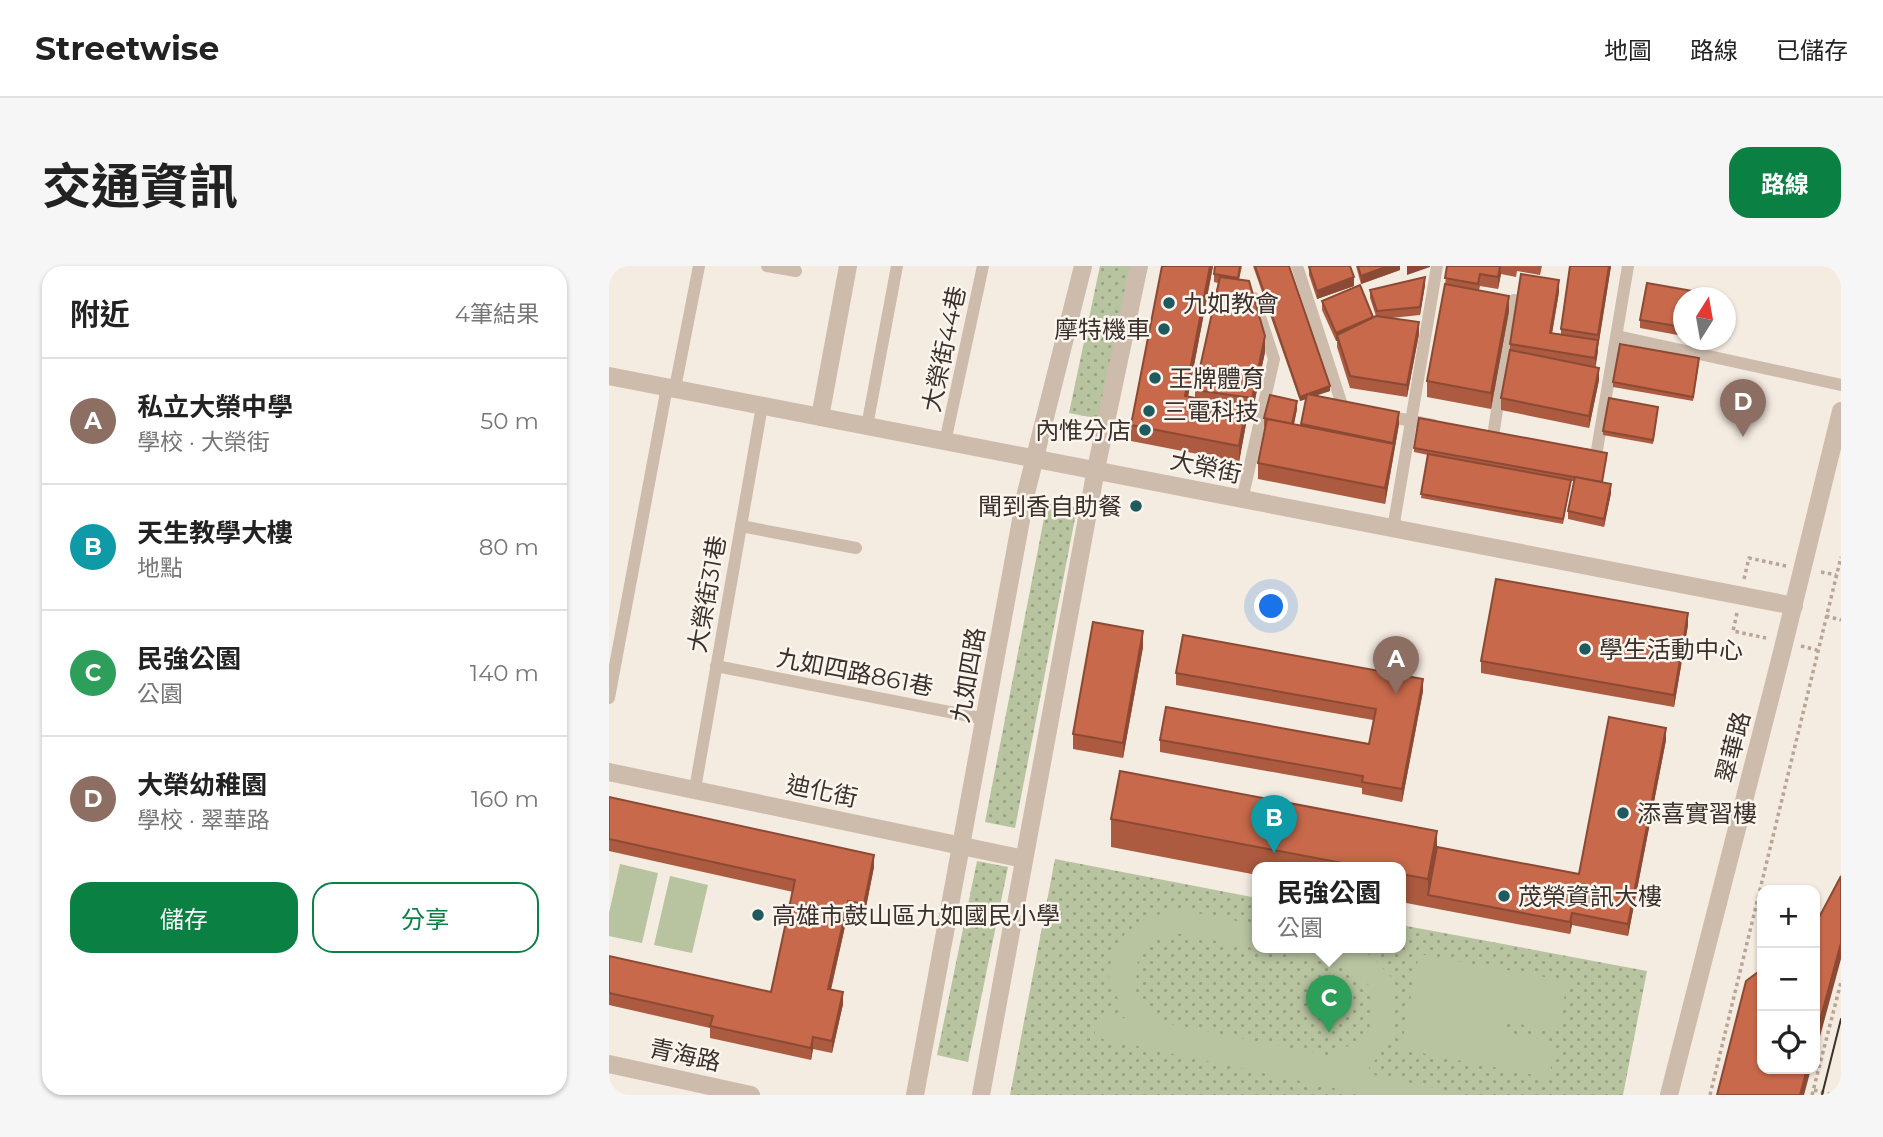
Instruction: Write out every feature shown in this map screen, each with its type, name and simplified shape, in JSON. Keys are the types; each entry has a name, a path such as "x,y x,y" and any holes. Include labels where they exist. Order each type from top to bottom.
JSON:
{"street":[{"path":"820,417 848,266"},
{"name":"九如四路","path":"915,1095 1034,457 1083,266"},
{"path":"981,1095 1096,469 1139,266"},
{"name":"大榮街","path":"609,376 1794,607"},
{"name":"翠華路","path":"1669,1095 1794,607 1841,411"},
{"name":"迪化街","path":"609,772 1024,859"},
{"name":"青海路","path":"609,1063 716,1091 751,1095"}],"lane":[{"path":"609,698 671,388 699,266"},
{"path":"767,266 796,271"},
{"path":"867,426 897,266"},
{"name":"大榮街44巷","path":"945,442 983,266"},
{"path":"1297,266 1343,408 1440,426"},
{"path":"1394,529 1437,266"},
{"path":"1570,451 1596,456 1628,266"},
{"path":"1242,500 1274,359 1254,298"},
{"path":"1493,436 1514,300"},
{"path":"1617,336 1841,385"},
{"name":"大榮街31巷","path":"695,789 762,406"},
{"path":"741,526 856,548"},
{"name":"九如四路861巷","path":"716,666 985,719"}],"path":[{"path":"1834,266 1835,271 1841,272"},
{"path":"1710,1095 1841,556"},
{"path":"1826,616 1841,620"},
{"path":"1833,1095 1813,1092 1841,982"}],"green space":[{"path":"1100,266 1132,266 1100,419 1069,413"},
{"path":"1047,503 1077,508 1015,828 985,822"},
{"path":"1055,859 1252,897 1252,953 1406,953 1406,926 1647,971 1623,1095 1010,1095"},
{"path":"977,861 1008,867 968,1062 937,1055"},
{"path":"620,864 658,873 642,943 609,936 609,913"},
{"path":"670,876 708,885 692,953 654,945"},
{"path":"1176,909 1252,924 1252,948 1175,933 1151,941 1138,958 1135,993 1160,1022 1331,1056 1367,1035 1374,1011 1370,986 1347,966 1279,953 1366,953 1394,980 1391,1040 1365,1073 1458,1093 1366,1095 1094,1037 1099,1013 1128,1019 1108,979 1112,954 1126,932 1146,919"},
{"path":"1419,954 1567,981 1559,1031 1508,1022 1505,1032 1556,1042 1549,1078 1401,1049"}],"building":[{"path":"1162,266 1210,266 1185,396 1246,408 1239,446 1131,425"},
{"path":"1215,266 1240,266 1238,278 1214,274"},
{"path":"1255,266 1289,266 1330,386 1300,397"},
{"path":"1350,266 1354,277 1317,291 1309,267"},
{"path":"1358,266 1388,266 1361,276"},
{"path":"1447,266 1500,266 1498,277 1480,274 1478,284 1445,278"},
{"path":"1570,266 1609,266 1598,335 1561,329"},
{"path":"1521,274 1559,280 1550,333 1598,340 1595,358 1510,344"},
{"path":"1220,277 1249,281 1265,336 1252,398 1195,390"},
{"path":"1425,277 1420,307 1377,311 1370,290"},
{"path":"1647,283 1673,288 1673,325 1640,320"},
{"path":"1445,284 1509,296 1491,393 1427,381"},
{"path":"1360,285 1373,317 1336,333 1322,301"},
{"path":"1376,316 1419,322 1407,385 1350,376 1337,335"},
{"path":"1620,344 1699,358 1693,397 1613,382"},
{"path":"1510,350 1599,368 1589,416 1501,398"},
{"path":"1307,394 1399,412 1393,443 1301,424"},
{"path":"1270,395 1297,401 1292,424 1264,418"},
{"path":"1609,398 1658,407 1653,440 1603,431"},
{"path":"1419,418 1607,453 1602,482 1414,448"},
{"path":"1267,419 1394,444 1385,488 1258,463"},
{"path":"1428,454 1571,480 1563,519 1421,494"},
{"path":"1575,477 1611,484 1604,519 1568,511"},
{"name":"學生活動中心","path":"1496,579 1688,613 1674,695 1481,661"},
{"path":"1093,622 1143,631 1123,743 1073,734"},
{"path":"1183,635 1423,679 1402,789 1362,782 1363,776 1160,740 1166,707 1369,744 1376,709 1176,673"},
{"path":"1609,717 1666,728 1628,924 1572,913 1570,922 1428,895 1437,847 1579,874"},
{"path":"1120,771 1437,831 1428,879 1406,875 1406,862 1337,862 1111,819"},
{"path":"609,797 874,855 864,904 848,901 828,989 843,992 832,1041 813,1037 811,1048 710,1026 713,1016 609,993 609,956 771,992 795,880 609,839"},
{"path":"1841,876 1841,943 1820,1021 1820,948 1820,916"},
{"path":"1757,973 1757,1074 1806,1074 1800,1095 1717,1095 1746,981"}],"tram line":[{"path":"1822,1095 1841,1019"}],"place":[{"name":"九如教會","path":"1169,303"},
{"name":"摩特機車","path":"1164,329"},
{"name":"王牌體育","path":"1155,378"},
{"name":"三電科技","path":"1149,411"},
{"name":"內惟分店","path":"1145,430"},
{"name":"大榮幼稚園","path":"1743,437"},
{"name":"聞到香自助餐","path":"1136,506"},
{"name":"學生活動中心","path":"1585,649"},
{"name":"私立大榮中學","path":"1396,694"},
{"name":"添喜實習樓","path":"1623,813"},
{"name":"天生教學大樓","path":"1274,853"},
{"name":"茂榮資訊大樓","path":"1504,896"},
{"name":"高雄市鼓山區九如國民小學","path":"758,915"},
{"name":"民強公園","path":"1329,1033"}]}
